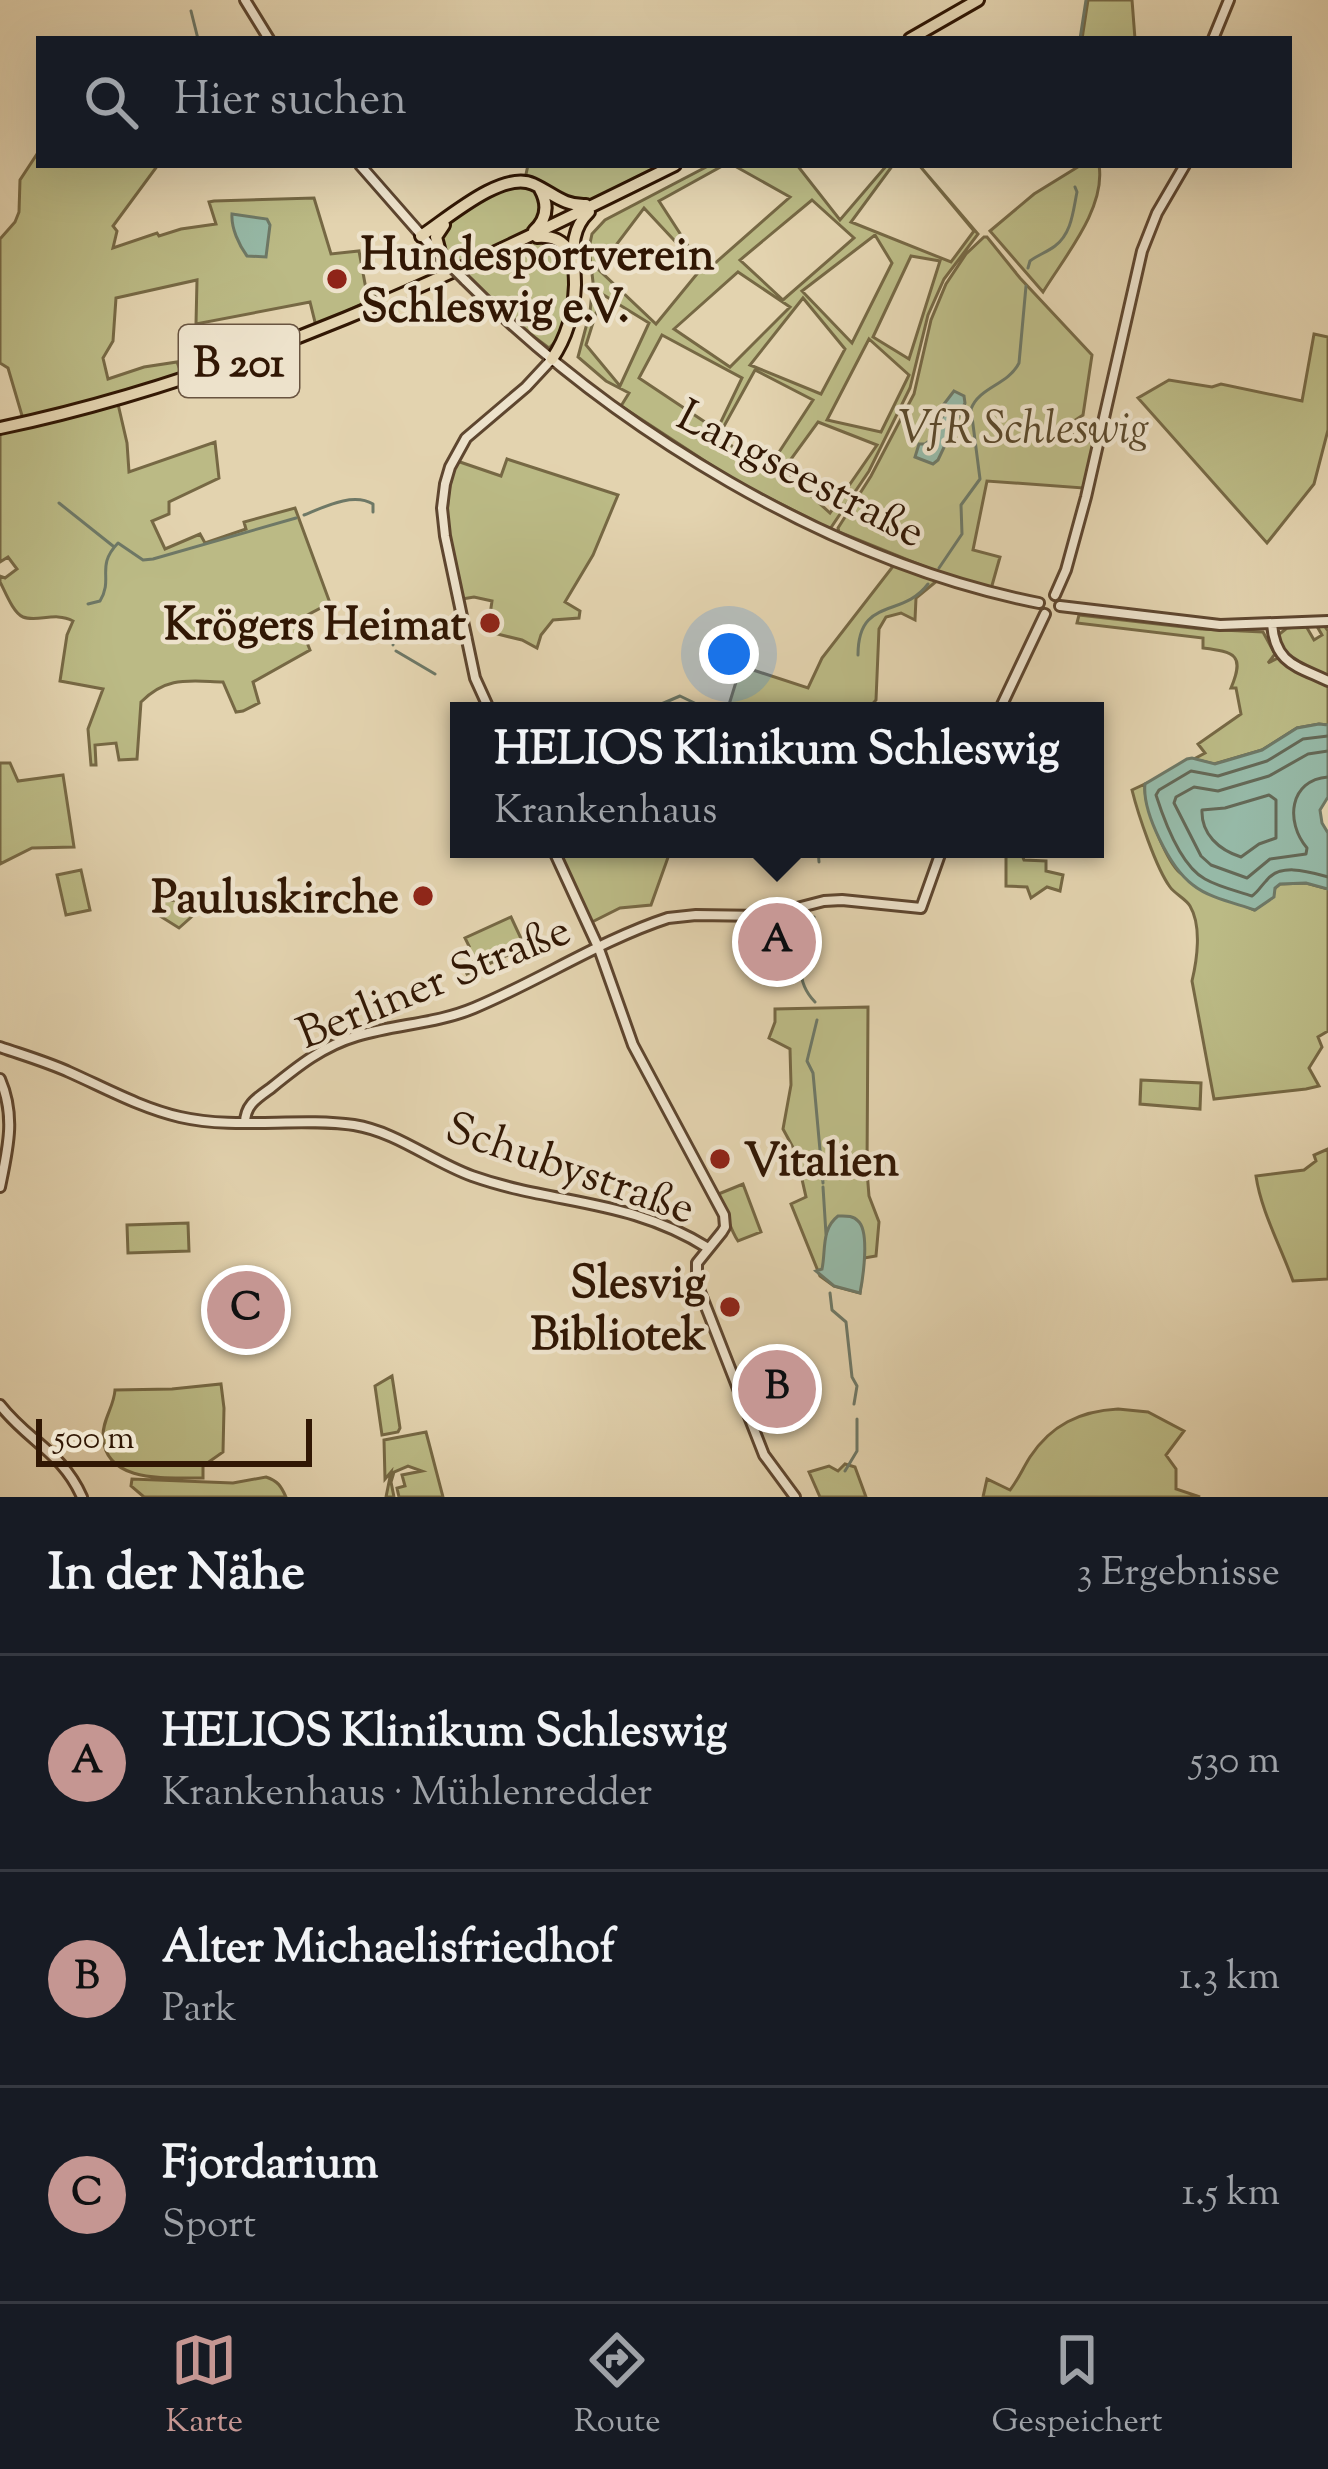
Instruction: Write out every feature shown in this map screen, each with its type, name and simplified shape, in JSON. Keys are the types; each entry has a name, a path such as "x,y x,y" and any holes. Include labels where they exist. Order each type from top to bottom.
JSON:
{"main road":[{"path":"915,36 978,0"},
{"name":"B 201","path":"0,428 116,400 264,352 506,248 668,168"},
{"path":"424,238 502,184 523,181 561,202 580,206 620,193"},
{"path":"506,248 543,222 546,208 538,187"},
{"path":"552,359 572,315 578,224 620,193"},
{"path":"424,238 450,218"},
{"path":"438,231 436,244 444,260"},
{"path":"506,248 538,237 554,238 567,248 573,261"}],"street":[{"path":"245,0 267,36"},
{"path":"1214,36 1229,0"},
{"name":"Langseestraße","path":"363,168 464,280 552,359 672,446 787,512 940,578 1039,603"},
{"path":"1060,606 1055,595 1078,530 1142,251 1183,168"},
{"path":"486,702 470,656 446,536 443,494 450,466 466,438 552,359"},
{"path":"1055,595 1044,595 1040,610 1055,614 1060,606"},
{"path":"1060,606 1191,623 1328,622"},
{"path":"1003,702 1045,614"},
{"path":"1272,624 1279,653 1328,681"},
{"path":"557,858 599,949 621,1016 724,1216 725,1227 695,1270 697,1284 761,1447 795,1497"},
{"name":"Berliner Straße","path":"245,1123 246,1110 255,1100 329,1046 369,1032 467,1011 652,923 686,915 766,916 842,900 922,908 939,858"},
{"name":"Schubystraße","path":"0,1047 162,1112 201,1121 370,1128 470,1175 631,1212 674,1227 708,1248"},
{"path":"0,1058 18,1054"},
{"path":"0,1078 11,1126 0,1187"},
{"path":"0,1405 56,1456 82,1497"}],"green space":[{"path":"1088,0 1132,0 1135,36 1082,36"},
{"path":"36,156 36,168 156,168 113,226 117,231 113,248 157,233 216,224 209,202 314,198 331,254 359,251 366,289 378,296 316,326 310,302 196,324 197,280 116,298 113,341 103,358 108,379 177,362 182,375 23,419 8,368 0,363 0,239 19,212 20,180"},
{"path":"527,168 662,168 583,203 525,179"},
{"path":"704,168 719,168 659,201 705,272 790,197 738,168 799,168 840,220 884,168 891,168 851,222 951,262 974,231 922,168 978,234 944,279 928,315 910,388 869,471 830,529 734,480 621,406 629,393 578,357 590,312 592,234 605,220","holes":["812,200 854,238 783,300 740,260","644,208 701,269 656,324 598,269","875,235 892,263 852,343 802,291","911,256 940,261 909,359 873,337","738,272 790,307 730,367 674,329","602,294 649,323 620,386 586,345","803,298 845,349 821,394 750,365","662,335 742,378 717,430 639,378","869,339 909,375 881,432 827,420","755,370 813,400 768,469 718,437","818,422 877,445 830,513 783,470"]},
{"path":"1076,168 1099,168 1090,215 1043,292 990,231 1034,194"},
{"path":"523,183 541,195 544,208 534,229 457,267 443,253 440,231 478,201"},
{"name":"VfR Schleswig","path":"984,237 1092,355 1083,415 1071,423 1073,438 1095,443 1083,488 987,481 973,550 1000,557 991,589 940,573 838,528 914,394 931,320 946,284"},
{"path":"539,238 568,253 570,265 568,316 549,348 461,271"},
{"path":"1314,334 1328,337 1328,430 1314,484 1267,543 1138,398 1169,380 1212,387 1221,384 1302,401"},
{"path":"118,404 129,472 215,442 219,478 169,502 169,514 152,521 165,549 200,534 205,543 246,529 244,522 295,508 330,603 298,620 310,650 253,682 259,703 236,712 223,682 169,684 141,702 137,759 119,760 116,743 95,745 96,765 91,765 88,729 103,689 60,681 73,621 19,615 0,582 0,576 5,578 17,569 8,557 0,562 0,431"},
{"path":"507,459 618,495 593,555 565,602 580,611 579,618 553,620 537,648 493,633 492,601 462,599 451,547 448,496 457,461 501,476"},
{"path":"894,565 938,580 916,598 915,620 901,613 886,617 879,629 874,702 730,702 741,666 808,688 822,658"},
{"path":"1079,615 1263,632 1275,654 1268,663 1278,658 1328,684 1328,725 1297,728 1262,750 1214,764 1194,759 1205,753 1198,744 1241,714 1236,688 1231,688 1237,668 1234,657 1203,648 1203,638 1077,623"},
{"path":"1323,624 1328,631 1328,679 1283,654 1277,636 1287,628 1306,626 1314,640 1322,635 1318,628"},
{"path":"0,763 10,763 18,781 63,775 74,847 32,848 0,864"},
{"path":"1145,784 1161,843 1178,871 1192,880 1254,910 1273,897 1280,884 1306,883 1328,889 1328,1031 1318,1037 1322,1047 1309,1068 1319,1086 1214,1099 1192,981 1196,923 1190,906 1165,878 1148,840 1132,790"},
{"path":"561,858 668,858 651,905 620,908 590,923"},
{"path":"1006,858 1046,861 1046,871 1063,875 1060,891 1047,887 1031,898 1027,887 1006,886"},
{"path":"81,870 90,910 66,915 57,875"},
{"path":"196,897 207,903 179,928 152,911 162,901"},
{"path":"511,917 525,947 467,974 465,970 471,967 463,949 469,946 465,938"},
{"path":"868,1007 867,1171 869,1196 879,1222 876,1256 864,1258 860,1293 834,1286 820,1276 791,1204 806,1197 796,1153 783,1129 791,1085 790,1049 769,1038 775,1009"},
{"path":"1141,1080 1201,1083 1200,1109 1140,1104"},
{"path":"1328,1149 1328,1279 1293,1281 1256,1176 1304,1170 1316,1161 1314,1155"},
{"path":"743,1184 761,1232 738,1241 716,1195"},
{"path":"188,1223 189,1251 128,1253 127,1225"},
{"path":"392,1376 400,1428 382,1435 375,1386"},
{"path":"221,1384 223,1452 203,1466 203,1478 142,1475 116,1464 107,1453 103,1431 115,1390"},
{"path":"1148,1412 1184,1431 1166,1455 1176,1469 1176,1489 1200,1497 983,1497 987,1479 1010,1490 1038,1446 1057,1428 1091,1413"},
{"path":"426,1432 443,1497 399,1497 397,1488 405,1486 402,1475 422,1471 408,1466 394,1472 394,1497 386,1497 391,1472 385,1479 384,1440"},
{"path":"845,1464 855,1467 866,1497 820,1497 809,1472 829,1466 838,1471"},
{"path":"266,1477 279,1484 286,1497 144,1497 131,1486 132,1479 233,1483"}],"water":[{"path":"232,214 267,219 266,257 247,256 236,236"},
{"path":"954,391 964,396 965,403 938,460 933,464 915,457 919,444 933,438 937,422 947,412 944,404"},
{"path":"1328,725 1328,797 1320,810 1328,833 1328,889 1306,883 1280,884 1274,897 1255,910 1193,885 1159,839 1145,784 1187,759 1215,764 1262,750 1297,728"},
{"path":"838,1216 854,1218 862,1226 865,1255 860,1293 834,1286 816,1271 822,1269 827,1233"}],"waterway":[{"path":"1080,36 1086,0"},
{"path":"191,11 197,36"},
{"path":"1028,268 1030,261 1065,235 1075,187"},
{"path":"939,568 962,534 961,505 980,479 971,409 1019,363 1026,286"},
{"path":"304,515 357,500 373,504 373,512"},
{"path":"59,503 113,546"},
{"path":"88,604 100,601 104,593 107,559 118,543 143,560 153,559 296,518"},
{"path":"858,655 865,624 918,595 928,584"},
{"path":"393,645 394,623"},
{"path":"396,651 435,674"},
{"path":"666,702 680,696 692,702"},
{"path":"819,858 819,862"},
{"path":"814,917 801,971 815,1002"},
{"path":"817,1020 807,1061 813,1073 823,1183"},
{"path":"823,1187 826,1234"},
{"path":"830,1293 832,1310 846,1322 857,1386 854,1404"},
{"path":"845,1471 857,1451 857,1419"}],"place":[{"name":"Hundesportverein Schleswig e.V.","path":"337,279"},
{"name":"Krögers Heimat","path":"490,623"},
{"name":"Pauluskirche","path":"423,896"},
{"name":"HELIOS Klinikum Schleswig","path":"777,942"},
{"name":"Vitalien","path":"720,1159"},
{"name":"Slesvig Bibliotek","path":"730,1307"},
{"name":"Fjordarium","path":"246,1310"},
{"name":"Alter Michaelisfriedhof","path":"777,1389"}]}
